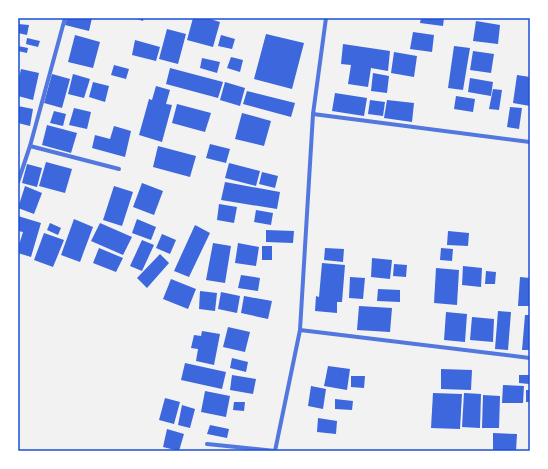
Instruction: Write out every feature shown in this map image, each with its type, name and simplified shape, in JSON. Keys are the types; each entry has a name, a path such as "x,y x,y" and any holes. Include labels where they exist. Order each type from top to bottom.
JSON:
{"street":[{"path":"18,182 30,146 65,18"},
{"path":"207,444 275,451 300,330 314,114 326,18"},
{"path":"314,114 530,142"},
{"path":"30,146 119,169"},
{"path":"300,330 530,358"}],"building":[{"path":"67,18 92,18 89,31 65,25"},
{"path":"134,18 144,18 143,21"},
{"path":"193,18 207,18 220,22 213,47 187,40"},
{"path":"421,18 444,18 443,26 420,23"},
{"path":"476,21 500,25 498,44 473,41"},
{"path":"18,24 29,25 27,35 18,33"},
{"path":"167,29 186,34 178,64 159,59"},
{"path":"413,32 434,35 432,52 410,49"},
{"path":"266,34 304,43 292,89 254,79"},
{"path":"75,35 100,42 93,68 68,62"},
{"path":"221,35 235,39 232,49 218,46"},
{"path":"27,38 40,41 38,47 26,44"},
{"path":"135,40 160,47 156,61 132,55"},
{"path":"343,44 390,51 388,71 371,68 368,87 348,84 351,65 341,64"},
{"path":"18,46 28,48 27,53 18,51"},
{"path":"454,46 470,48 463,90 448,88"},
{"path":"473,51 494,54 491,73 470,70"},
{"path":"394,52 417,56 414,77 391,73"},
{"path":"231,57 243,60 240,72 227,68"},
{"path":"202,58 220,62 217,73 200,68"},
{"path":"114,65 129,69 126,79 111,75"},
{"path":"170,68 223,82 218,98 166,84"},
{"path":"21,69 39,73 33,100 18,96 18,82"},
{"path":"373,73 389,76 387,93 371,91"},
{"path":"52,74 70,79 62,108 44,103"},
{"path":"73,74 90,79 84,98 68,94"},
{"path":"517,75 530,77 530,106 513,103"},
{"path":"470,78 493,82 491,96 468,92"},
{"path":"93,82 109,86 105,102 89,97"},
{"path":"225,82 245,88 240,106 220,100"},
{"path":"156,86 170,90 166,104 172,105 162,142 139,135 149,99 152,100"},
{"path":"493,89 502,90 499,110 489,109"},
{"path":"247,91 295,103 291,117 243,104"},
{"path":"335,93 367,98 364,116 332,111"},
{"path":"456,96 475,99 473,112 454,109"},
{"path":"370,100 385,102 383,116 368,114"},
{"path":"387,100 414,103 412,122 384,118"},
{"path":"177,104 211,113 205,132 172,123"},
{"path":"18,106 33,109 30,126 18,123"},
{"path":"510,107 522,108 519,129 507,127"},
{"path":"74,108 91,112 87,129 69,125"},
{"path":"54,111 66,114 63,126 50,123"},
{"path":"242,113 271,121 264,146 235,139"},
{"path":"47,125 77,133 71,153 42,145"},
{"path":"114,126 131,131 125,157 92,148 95,135 110,139"},
{"path":"210,144 230,149 226,163 206,158"},
{"path":"158,146 196,156 190,177 153,167"},
{"path":"46,162 72,169 65,193 39,186"},
{"path":"229,163 260,171 256,186 225,178"},
{"path":"27,164 42,168 37,187 22,183"},
{"path":"262,172 278,176 275,188 259,184"},
{"path":"225,182 280,192 277,209 221,200"},
{"path":"142,183 163,191 154,215 133,207"},
{"path":"25,186 42,193 34,214 18,208"},
{"path":"114,186 133,192 122,226 103,220"},
{"path":"219,204 237,207 234,223 217,220"},
{"path":"256,210 273,213 271,225 254,222"},
{"path":"18,216 41,223 31,257 18,253 23,232 18,231"},
{"path":"74,219 93,227 80,262 61,255"},
{"path":"137,219 156,227 151,240 132,233"},
{"path":"50,223 61,228 58,235 47,230"},
{"path":"100,223 132,237 123,255 91,241"},
{"path":"195,225 210,233 189,277 174,271"},
{"path":"266,230 294,231 293,243 266,242"},
{"path":"448,231 469,233 468,246 447,245"},
{"path":"44,233 64,240 53,267 34,260"},
{"path":"162,234 176,240 170,254 156,248"},
{"path":"142,240 154,245 142,271 130,266"},
{"path":"213,243 231,246 225,283 206,280"},
{"path":"238,243 259,247 256,266 235,263"},
{"path":"262,246 272,246 272,260 262,260"},
{"path":"99,248 123,258 116,272 93,263"},
{"path":"325,248 344,249 343,262 324,260"},
{"path":"441,248 453,249 452,261 440,260"},
{"path":"160,254 169,263 147,288 137,278"},
{"path":"372,258 392,260 390,279 371,277"},
{"path":"322,263 345,265 342,302 337,302 337,313 315,311 316,296 319,297"},
{"path":"394,264 407,265 406,277 393,276"},
{"path":"463,266 482,268 481,287 462,285"},
{"path":"436,268 459,270 457,305 434,303"},
{"path":"486,271 496,272 495,284 485,284"},
{"path":"241,275 260,278 258,291 238,288"},
{"path":"350,277 365,278 363,299 349,298"},
{"path":"520,277 530,278 530,306 518,306"},
{"path":"171,279 196,289 188,309 163,299"},
{"path":"378,289 400,290 400,302 377,301"},
{"path":"200,291 217,293 215,311 199,309"},
{"path":"221,292 240,296 237,313 218,309"},
{"path":"244,296 272,301 268,319 241,313"},
{"path":"359,306 392,308 390,332 357,330"},
{"path":"498,311 511,312 508,350 495,349"},
{"path":"446,312 467,314 465,342 444,340"},
{"path":"525,315 530,315 530,350 522,350"},
{"path":"472,317 494,319 493,342 470,340"},
{"path":"228,327 250,332 245,352 223,347"},
{"path":"202,331 220,334 214,365 196,361 198,349 191,348 194,335 201,336"},
{"path":"232,358 248,362 246,372 230,368"},
{"path":"185,363 226,372 222,389 181,380"},
{"path":"328,366 350,369 347,390 324,386"},
{"path":"441,369 472,370 471,390 441,389"},
{"path":"232,375 256,379 253,394 230,390"},
{"path":"519,375 529,375 529,384 519,383"},
{"path":"351,376 365,376 364,388 351,387"},
{"path":"503,385 524,386 523,403 502,403"},
{"path":"311,386 326,389 323,409 308,406"},
{"path":"526,390 530,390 530,402 526,402"},
{"path":"205,391 230,396 226,417 201,412"},
{"path":"433,393 462,394 460,429 431,428"},
{"path":"464,393 481,394 480,428 462,427"},
{"path":"483,395 500,396 499,428 482,428"},
{"path":"165,398 180,402 174,424 159,420"},
{"path":"335,399 353,401 352,410 335,409"},
{"path":"234,402 245,402 244,411 233,410"},
{"path":"182,405 195,409 190,428 178,425"},
{"path":"318,418 337,421 336,434 317,432"},
{"path":"210,425 229,429 227,438 207,434"},
{"path":"167,429 184,434 179,451 163,447"},
{"path":"493,433 517,434 516,451 493,451"}]}
